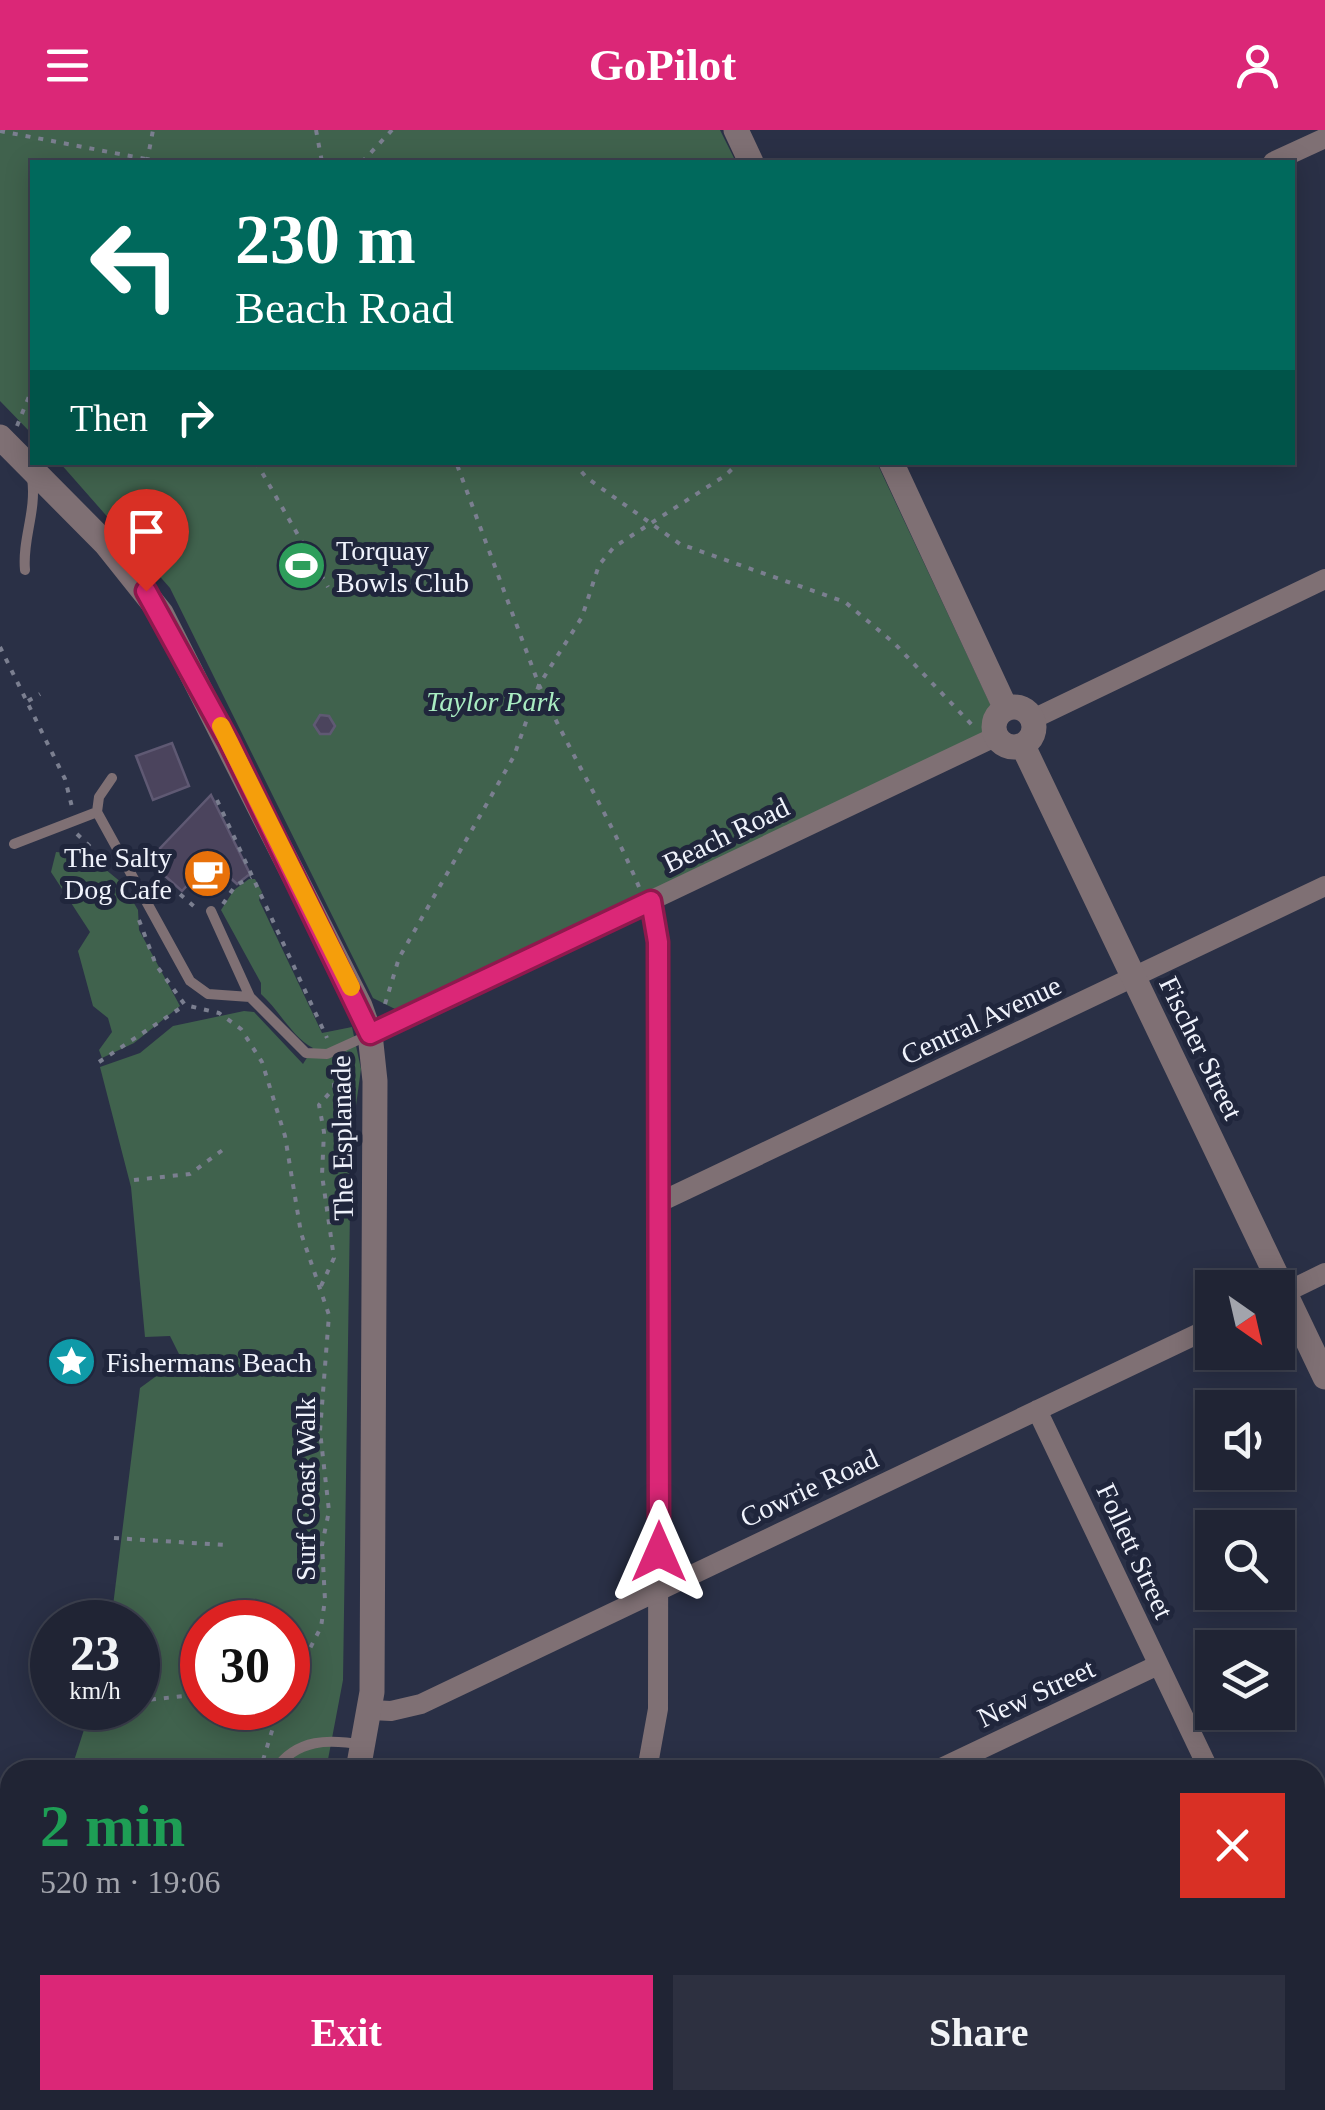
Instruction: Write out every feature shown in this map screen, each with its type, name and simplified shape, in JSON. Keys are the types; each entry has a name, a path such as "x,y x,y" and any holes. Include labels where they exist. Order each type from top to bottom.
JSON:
{"street":[{"path":"736,130 750,160"},
{"path":"1277,160 1325,138"},
{"name":"The Esplanade","path":"2,438 128,568 162,614 360,1006 370,1034 375,1081 371,1710 361,1758"},
{"path":"892,465 1006,709"},
{"path":"1032,719 1325,579"},
{"path":"1022,707 1032,719 1034,734 1023,746 1007,746 989,739 995,720 1006,709 1022,707"},
{"name":"Beach Road","path":"370,1034 989,739"},
{"name":"Fischer Street","path":"1023,746 1270,1270"},
{"name":"Central Avenue","path":"660,1202 1325,886"},
{"path":"648,902 658,942 660,1202 658,1709 649,1760"},
{"path":"1295,1287 1325,1273"},
{"name":"Fischer Street","path":"1295,1320 1325,1377"},
{"name":"Cowrie Road","path":"371,1710 392,1711 421,1704 1195,1335"},
{"name":"Follett Street","path":"1037,1410 1204,1760"},
{"name":"New Street","path":"959,1760 1158,1665"}],"lane":[{"path":"25,570 24,553 35,496 31,469"},
{"path":"112,778 99,797 97,812 190,981 208,994 250,997"},
{"path":"14,844 97,812"},
{"path":"211,911 250,997 306,1053 327,1054 370,1034"},
{"path":"285,1760 293,1752 326,1739 361,1758"}],"path":[{"path":"148,160 153,130"},
{"path":"316,130 322,160"},
{"path":"364,160 392,130"},
{"path":"0,131 143,160"},
{"path":"2,438 22,422 30,396"},
{"path":"258,465 328,587"},
{"path":"457,465 539,685 567,748 618,836 648,902"},
{"path":"575,465 586,478 680,544 845,602 924,672 989,739"},
{"path":"385,1004 399,958 514,756 539,685 582,617 599,566 614,547 736,465"},
{"path":"0,647 65,778 73,804 69,814"},
{"path":"28,701 40,694"},
{"path":"76,831 90,852 114,868"},
{"path":"153,896 172,886 203,915 251,876"},
{"path":"100,1062 185,1005 156,965 139,930 137,905"},
{"name":"Surf Coast Walk","path":"185,1005 219,1013 241,1028 262,1062 285,1136 301,1233 329,1316 330,1354 320,1431 328,1474 328,1510 322,1545 325,1600 321,1627 310,1649"},
{"path":"134,1180 190,1174 224,1149"},
{"path":"129,1374 240,1372"},
{"path":"114,1538 225,1546"},
{"path":"265,1760 273,1730"}],"green space":[{"path":"0,130 720,130 735,160 30,160 30,432 0,401"},
{"name":"Taylor Park","path":"62,465 878,465 993,710 982,734 397,1010 373,998 170,588"},
{"path":"56,852 88,855 122,883 138,910 139,930 180,1006 134,1043 102,1058 99,1050 112,1032 108,1018 93,1006 78,951 90,932 51,872"},
{"path":"249,879 255,879 262,892 259,900 322,1033 352,1027 361,1069 351,1142 343,1680 328,1760 74,1760 84,1730 160,1730 160,1600 114,1600 140,1388 181,1358 170,1336 145,1337 131,1187 100,1067 140,1053 173,1026 244,1011 254,1012 303,1064 313,1048 261,994 261,983 221,910 234,890"}],"building":[{"path":"320,715 329,716 335,726 330,734 320,734 314,725"},
{"path":"172,743 189,786 153,800 136,756"},
{"path":"211,795 250,874 237,884 211,860 182,891 148,861"}],"slow traffic":[{"path":"221,726 351,987"}],"place":[{"name":"Torquay Bowls Club","path":"301,566"},
{"name":"The Salty Dog Cafe","path":"207,873"},
{"name":"Fishermans Beach","path":"71,1362"}],"route":[{"path":"146,591 229,742 360,1006 370,1034 651,901 658,942 659,1552"}]}
